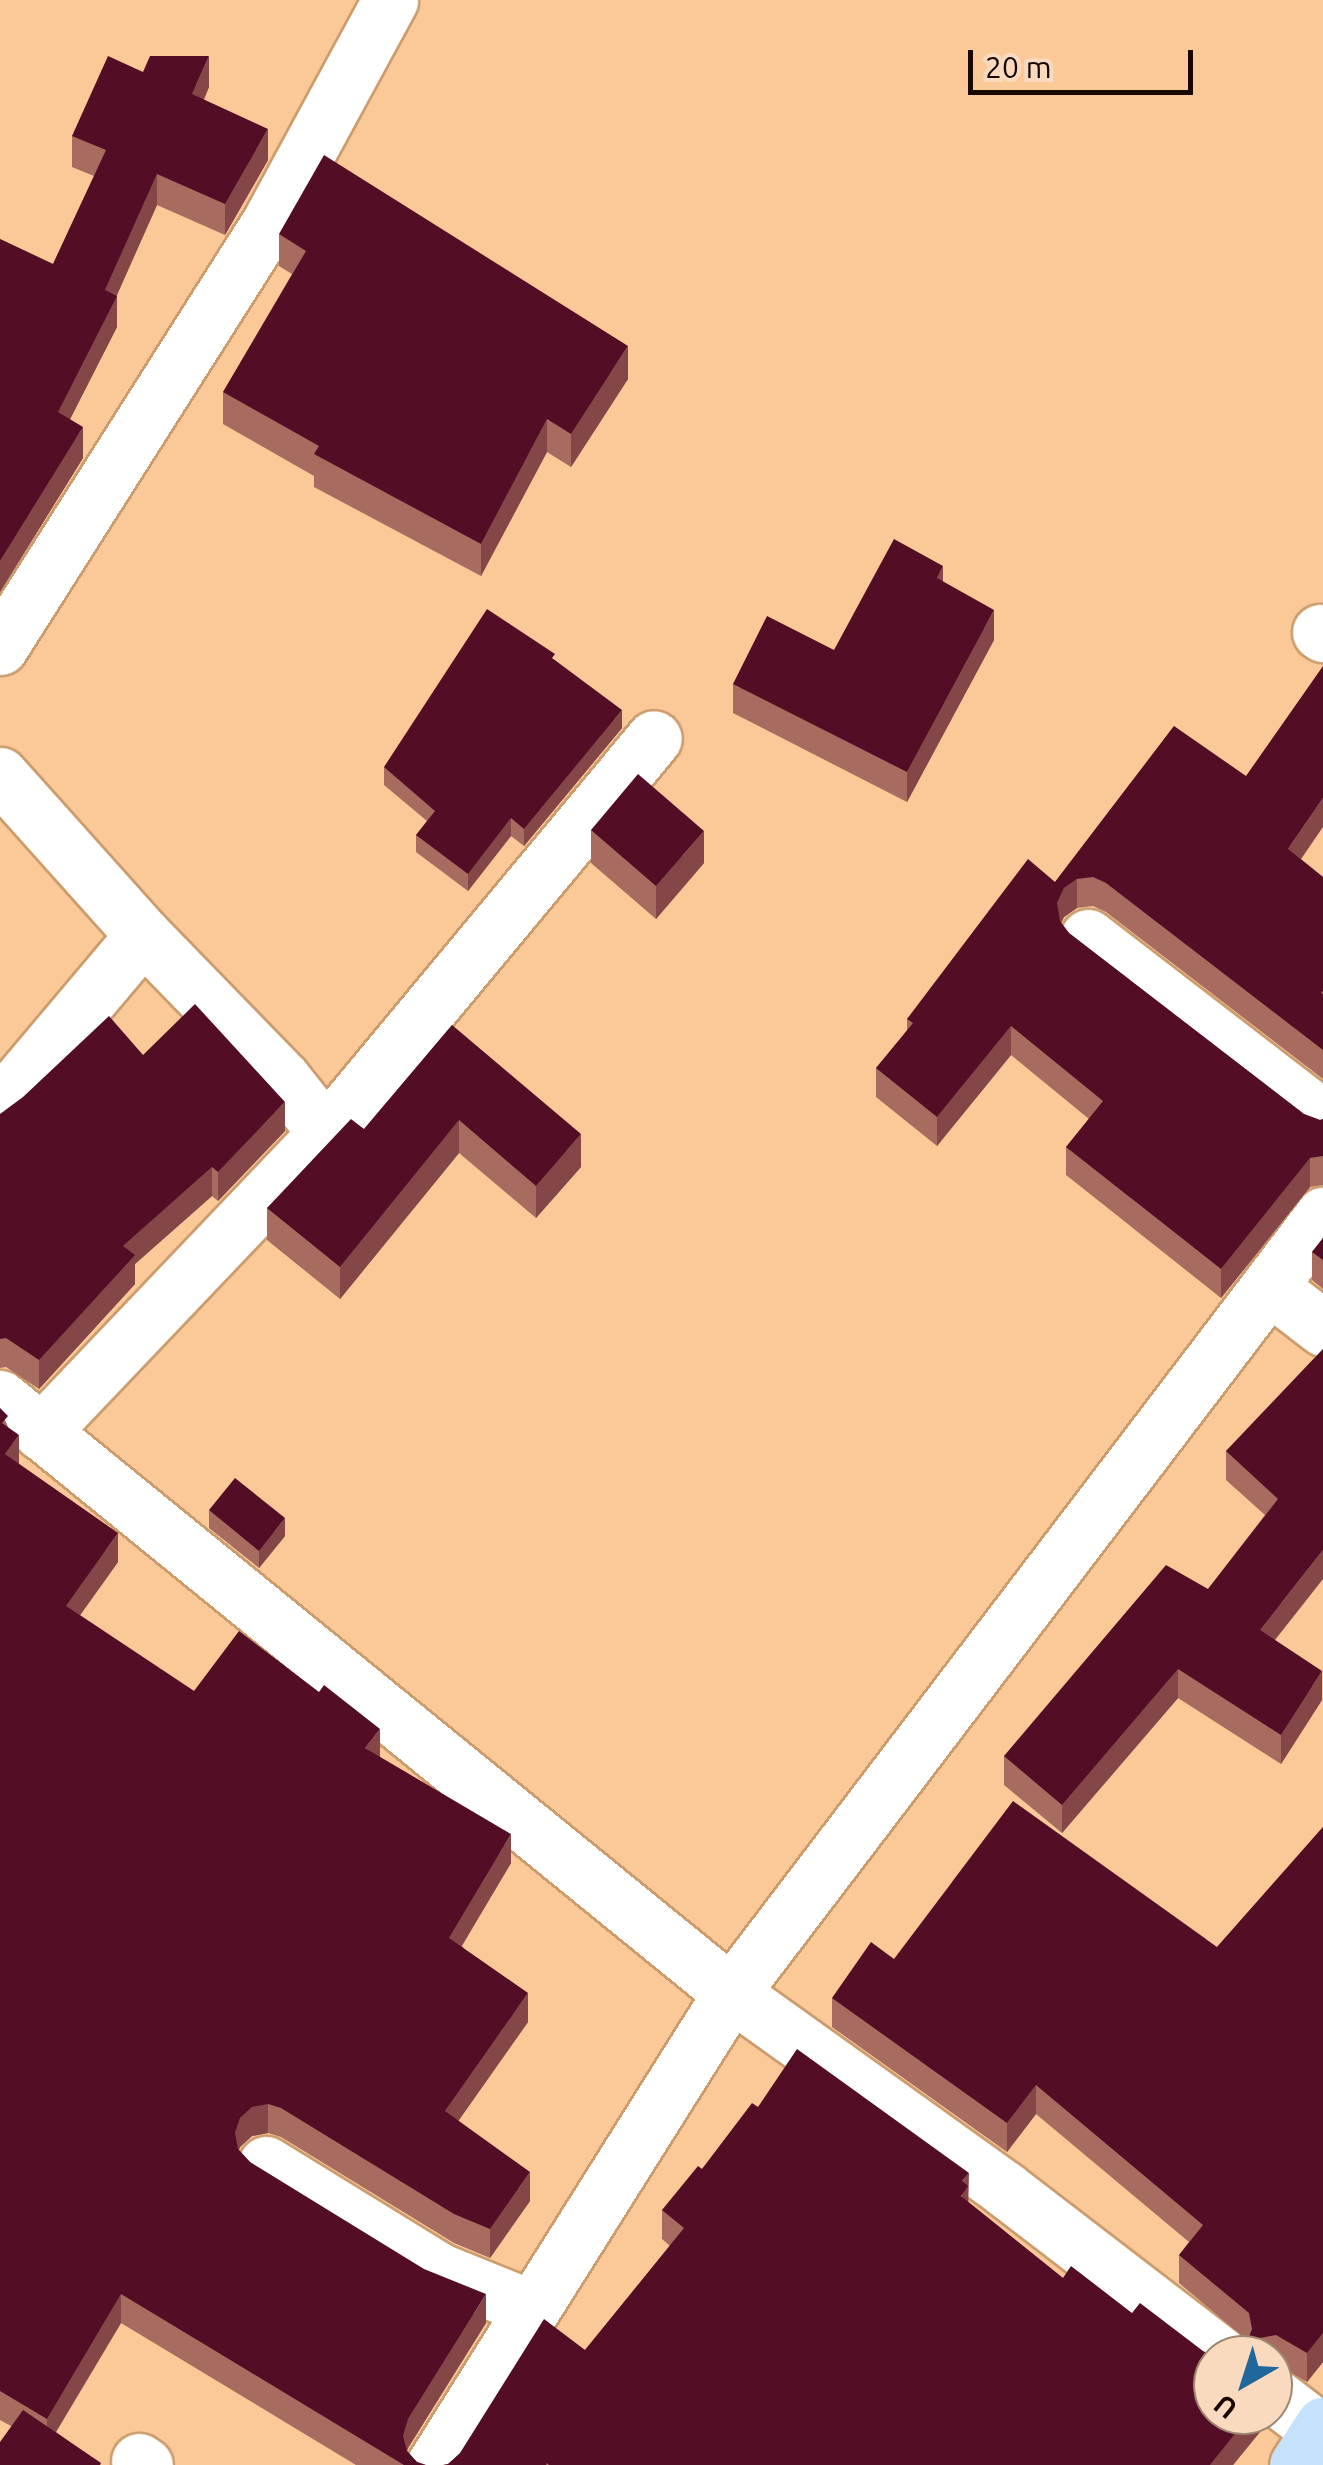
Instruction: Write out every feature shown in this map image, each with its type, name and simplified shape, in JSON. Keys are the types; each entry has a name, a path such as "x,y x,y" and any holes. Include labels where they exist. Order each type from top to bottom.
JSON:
{"street":[{"path":"0,647 267,227 390,0"},
{"path":"41,1432 326,1133 654,738"},
{"path":"0,775 142,935 283,1079 326,1133"},
{"path":"0,1104 142,935"},
{"path":"1088,936 1323,1118"},
{"path":"434,2465 529,2308 731,1993 1323,1215"},
{"path":"1271,1288 1323,1328"},
{"path":"0,1398 731,1993 1006,2189 1195,2335"},
{"path":"266,2164 440,2271 529,2308"},
{"path":"1293,2418 1313,2440"}],"building":[{"path":"108,56 143,72 150,56 209,56 192,94 268,129 225,204 157,174 105,290 117,296 58,412 83,427 0,561 0,239 53,264 106,150 72,136"},
{"path":"324,155 628,346 571,434 547,419 481,544 314,454 319,446 223,392 306,251 279,234"},
{"path":"894,539 943,566 937,578 994,610 907,772 733,684 767,616 834,650"},
{"path":"487,609 555,654 552,658 622,710 524,829 511,818 468,874 416,835 435,811 384,767"},
{"path":"1323,666 1323,798 1288,849 1323,877 1323,1050 1106,883 1093,877 1077,879 1064,888 1057,903 1060,921 1069,933 1304,1114 1323,1119 1323,1156 1310,1158 1221,1269 1066,1147 1103,1101 1011,1026 937,1117 876,1068 913,1023 907,1019 1028,859 1055,882 1174,726 1246,776"},
{"path":"638,774 704,831 656,886 591,830"},
{"path":"195,1004 285,1102 218,1172 212,1167 123,1246 135,1255 39,1360 6,1338 0,1339 0,1114 109,1016 143,1055"},
{"path":"452,1025 581,1134 536,1186 459,1120 340,1267 267,1208 351,1119 364,1129"},
{"path":"1323,1238 1323,1260 1312,1252"},
{"path":"1323,1349 1323,1550 1260,1630 1322,1671 1281,1735 1178,1669 1062,1805 1004,1756 1166,1565 1208,1589 1278,1499 1226,1451"},
{"path":"0,1408 8,1416 2,1423 19,1435 5,1454 118,1533 66,1606 194,1691 239,1631 319,1692 324,1685 380,1729 365,1748 511,1834 449,1938 528,1993 445,2111 530,2172 490,2229 454,2214 281,2108 268,2104 252,2107 240,2118 235,2133 238,2149 250,2162 424,2269 486,2294 408,2419 403,2436 407,2451 426,2465 404,2465 121,2294 47,2419 0,2391"},
{"path":"235,1478 285,1518 259,1551 209,1510"},
{"path":"1013,1801 1217,1947 1323,1827 1323,2333 1307,2353 1293,2345 1293,2335 1250,2335 1249,2313 1179,2255 1203,2225 1036,2085 1007,2123 832,1998 871,1942 894,1959"},
{"path":"797,2049 969,2173 962,2181 968,2186 961,2196 1063,2278 1071,2266 1132,2313 1140,2303 1193,2343 1193,2435 1234,2435 1210,2465 443,2465 460,2453 544,2319 585,2350 684,2228 662,2210 698,2166 702,2169 752,2103 758,2107"},
{"path":"23,2410 100,2465 0,2465 0,2442"}]}
